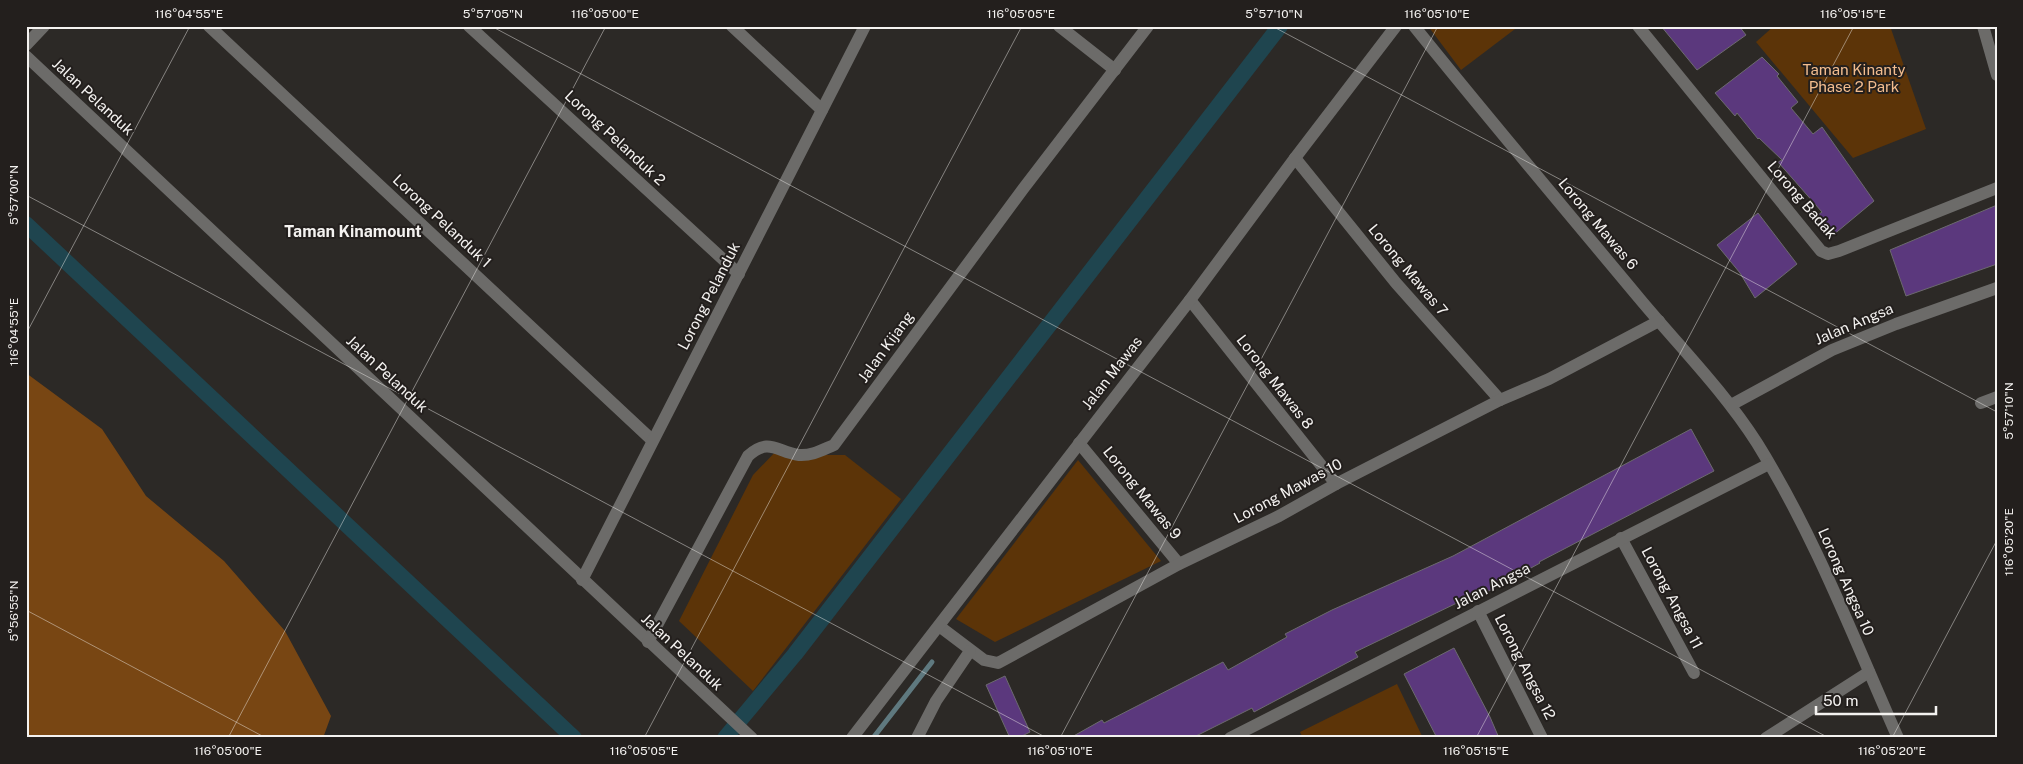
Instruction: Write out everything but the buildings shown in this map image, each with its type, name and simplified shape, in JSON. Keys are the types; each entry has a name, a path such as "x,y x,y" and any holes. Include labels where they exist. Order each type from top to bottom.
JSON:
{"street":[{"path":"26,45 44,26"},
{"name":"Lorong Pelanduk 1","path":"209,26 652,440"},
{"name":"Lorong Pelanduk 2","path":"470,26 738,274"},
{"path":"732,26 822,110"},
{"name":"Lorong Pelanduk","path":"582,580 865,26"},
{"path":"1058,26 1115,70"},
{"name":"Jalan Kijang","path":"648,642 748,456 761,446 777,447 798,454 814,454 834,445 1023,189 1148,26"},
{"name":"Jalan Mawas","path":"852,738 1190,300 1396,26"},
{"name":"Lorong Mawas 6","path":"1414,26 1658,321 1731,404 1757,443"},
{"name":"Lorong Badak","path":"1638,26 1816,245 1828,254 1997,188"},
{"path":"1983,26 1997,75"},
{"name":"Jalan Pelanduk","path":"26,56 726,716 752,738"},
{"name":"Lorong Mawas 7","path":"1295,158 1396,283 1500,400"},
{"name":"Jalan Angsa","path":"1731,404 1832,350 1896,324 1997,288"},
{"name":"Lorong Mawas 8","path":"1190,300 1336,484"},
{"name":"Lorong Mawas 10","path":"939,626 984,660 998,663 1179,564 1279,516 1336,484 1500,400 1549,379 1658,321"},
{"path":"1981,402 1997,396"},
{"name":"Lorong Mawas 9","path":"1079,443 1179,564"},
{"name":"Lorong Angsa 10","path":"1757,443 1830,580 1898,738"},
{"name":"Jalan Angsa","path":"1232,737 1769,464"},
{"name":"Lorong Angsa 11","path":"1621,538 1694,673"},
{"name":"Lorong Angsa 12","path":"1478,611 1542,738"},
{"path":"917,738 936,701 970,651"},
{"path":"1766,738 1868,672"}],"green space":[{"path":"1428,26 1519,26 1461,70"},
{"name":"Taman Kinanty Phase 2 Park","path":"1774,26 1890,26 1926,129 1853,158 1756,42"},
{"path":"779,448 813,455 845,455 901,499 753,691 679,621 753,475"},
{"path":"1078,460 1161,561 995,642 956,619"},
{"path":"1397,684 1423,738 1303,738 1300,732"}],"shaded area":[{"path":"26,373 102,429 146,496 224,561 285,631 331,716 323,738 26,738"}],"waterway":[{"path":"725,738 795,654 1280,26"},
{"path":"26,224 574,738"},
{"path":"873,738 932,662"}],"district":[{"name":"Taman Kinamount","path":"353,231"}]}
